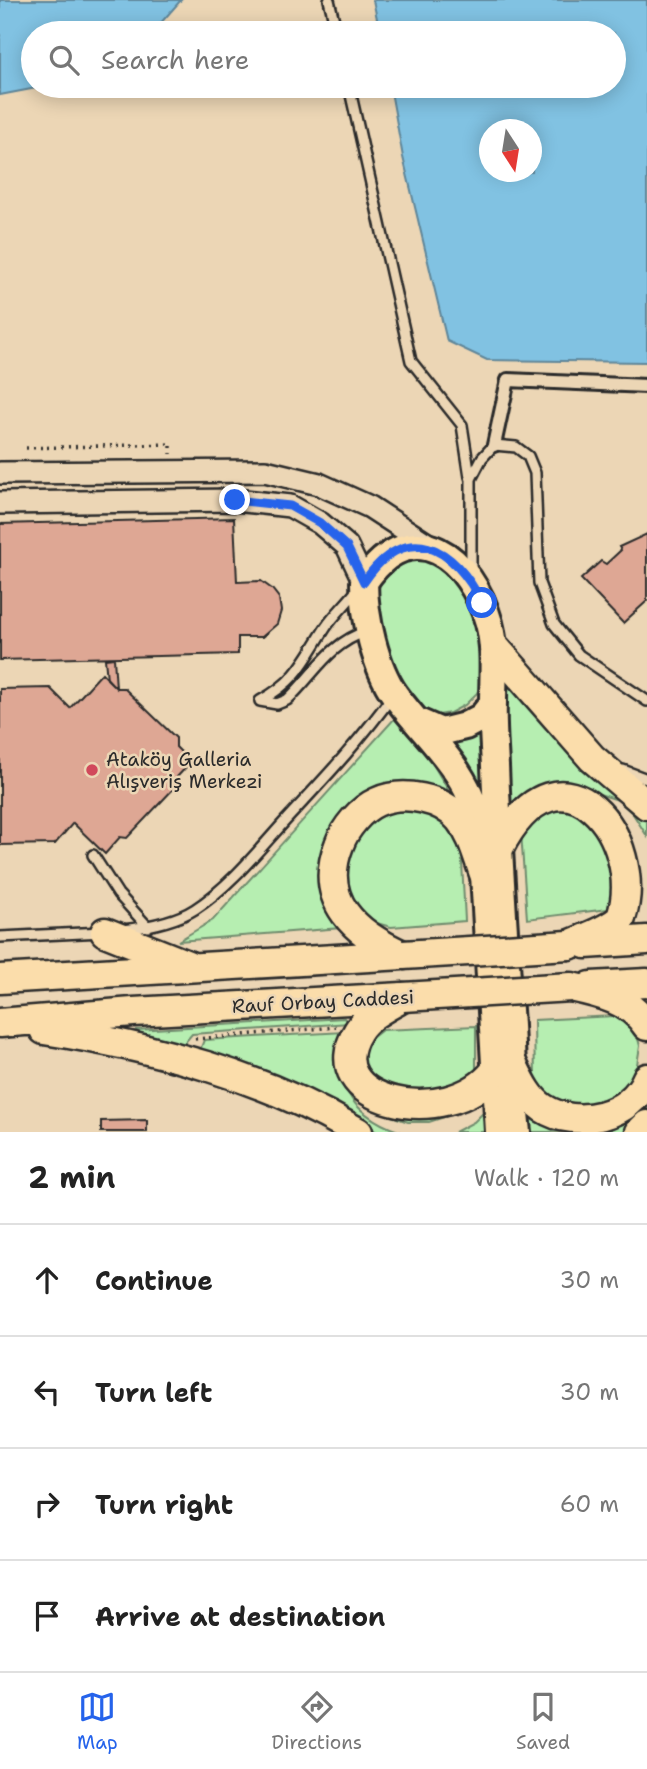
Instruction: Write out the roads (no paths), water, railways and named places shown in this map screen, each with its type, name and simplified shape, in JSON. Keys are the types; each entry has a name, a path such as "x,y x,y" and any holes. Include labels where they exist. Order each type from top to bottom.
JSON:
{"highway":[{"path":"494,646 592,758 647,805"},
{"path":"403,955 376,943 363,933 351,921 335,894 332,877 336,853 343,834 357,818 377,802 406,796 435,802 446,807 459,819 472,838 484,874"},
{"path":"499,848 506,835 528,810 548,800 566,796 584,796 602,802 631,824 637,837 643,866 637,893 625,913 611,926 569,945"},
{"path":"105,932 197,969"},
{"name":"Rauf Orbay Caddesi","path":"0,979 647,940"},
{"name":"Rauf Orbay Caddesi","path":"0,1023 133,1012 647,983"},
{"path":"571,987 597,993 629,1006 647,1027"},
{"path":"403,997 368,1019 359,1030 351,1049 352,1076 367,1106 396,1125 414,1129 436,1128 451,1123 470,1112 503,1067 524,1086 541,1107 554,1114 574,1119 596,1117 631,1101 644,1086 647,1078"},
{"path":"0,1023 80,1035 189,1059 308,1104 358,1132"},
{"path":"639,1132 647,1125"}],"main road":[{"path":"499,1132 503,1067 499,848 492,703 494,646 489,623 471,582 457,564 443,552 430,546 412,546 382,559 364,582 369,631 394,694 463,781 476,816 503,1067 517,1132"},
{"path":"418,722 442,732 465,726 482,717 492,703"}],"street":[{"path":"494,445 508,380 647,386"},
{"path":"0,473 265,471 319,484 370,508 430,546"},
{"path":"0,503 235,500 290,506 320,523 347,547 364,582"}],"lane":[{"path":"330,0 334,21"},
{"path":"352,98 411,361 462,425 471,479 471,582"},
{"path":"471,479 482,458 494,445 516,447 528,456 535,473 539,583 554,624 579,655 647,701"},
{"path":"364,582 328,625 294,677 282,689 260,701 277,704 287,700 336,646 349,637 369,631"},
{"path":"0,937 148,927 192,911 228,884 346,754 394,694"},
{"path":"592,758 647,779"},
{"path":"93,855 118,894 148,927"}],"water":[{"path":"0,0 181,0 163,21 21,21 21,91 0,95"},
{"path":"373,0 647,0 647,362 487,360 447,341 403,157 392,98 626,98 626,21 377,21"}],"place":[{"name":"Ataköy Galleria Alışveriş Merkezi","path":"92,770"}]}
